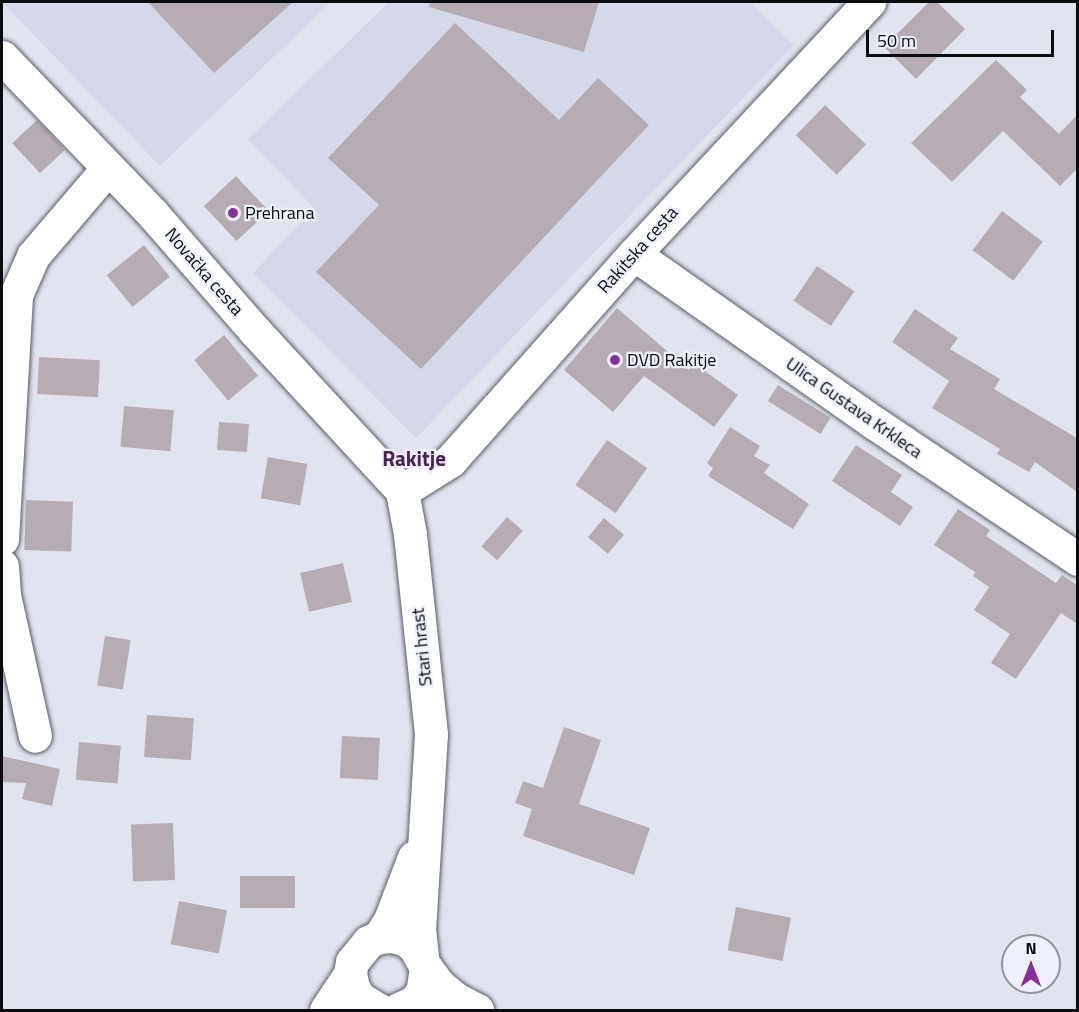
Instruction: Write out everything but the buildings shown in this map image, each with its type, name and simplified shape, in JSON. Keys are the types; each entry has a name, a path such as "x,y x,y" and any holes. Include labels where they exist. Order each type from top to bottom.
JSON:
{"street":[{"name":"Rakitska cesta","path":"402,491 450,461 634,254 869,2"},
{"name":"Novačka cesta","path":"2,57 107,169 152,213 254,330 402,491"},
{"path":"2,539 16,295 33,256 107,169"},
{"name":"Ulica Gustava Krkleca","path":"634,254 876,424 1077,559"},
{"name":"Stari hrast","path":"402,491 410,534 431,734 419,928 424,962"},
{"path":"2,566 4,595 35,736"},
{"name":"Stari hrast","path":"379,937 390,920 411,866 427,803"},
{"path":"326,1011 350,975 358,951 368,942 379,937 404,939 414,946 439,985 456,999 477,1010"},
{"path":"393,1010 414,1002 422,992 426,980 424,962"},
{"path":"350,975 359,998 393,1010 477,1010"}],"shaded area":[{"path":"2,2 331,2 160,166"},
{"path":"389,2 750,2 794,45 416,438 253,273 314,208 248,139"}],"place":[{"name":"Prehrana","path":"233,213"},
{"name":"DVD Rakitje","path":"615,360"}],"district":[{"name":"Rakitje","path":"414,458"}]}
